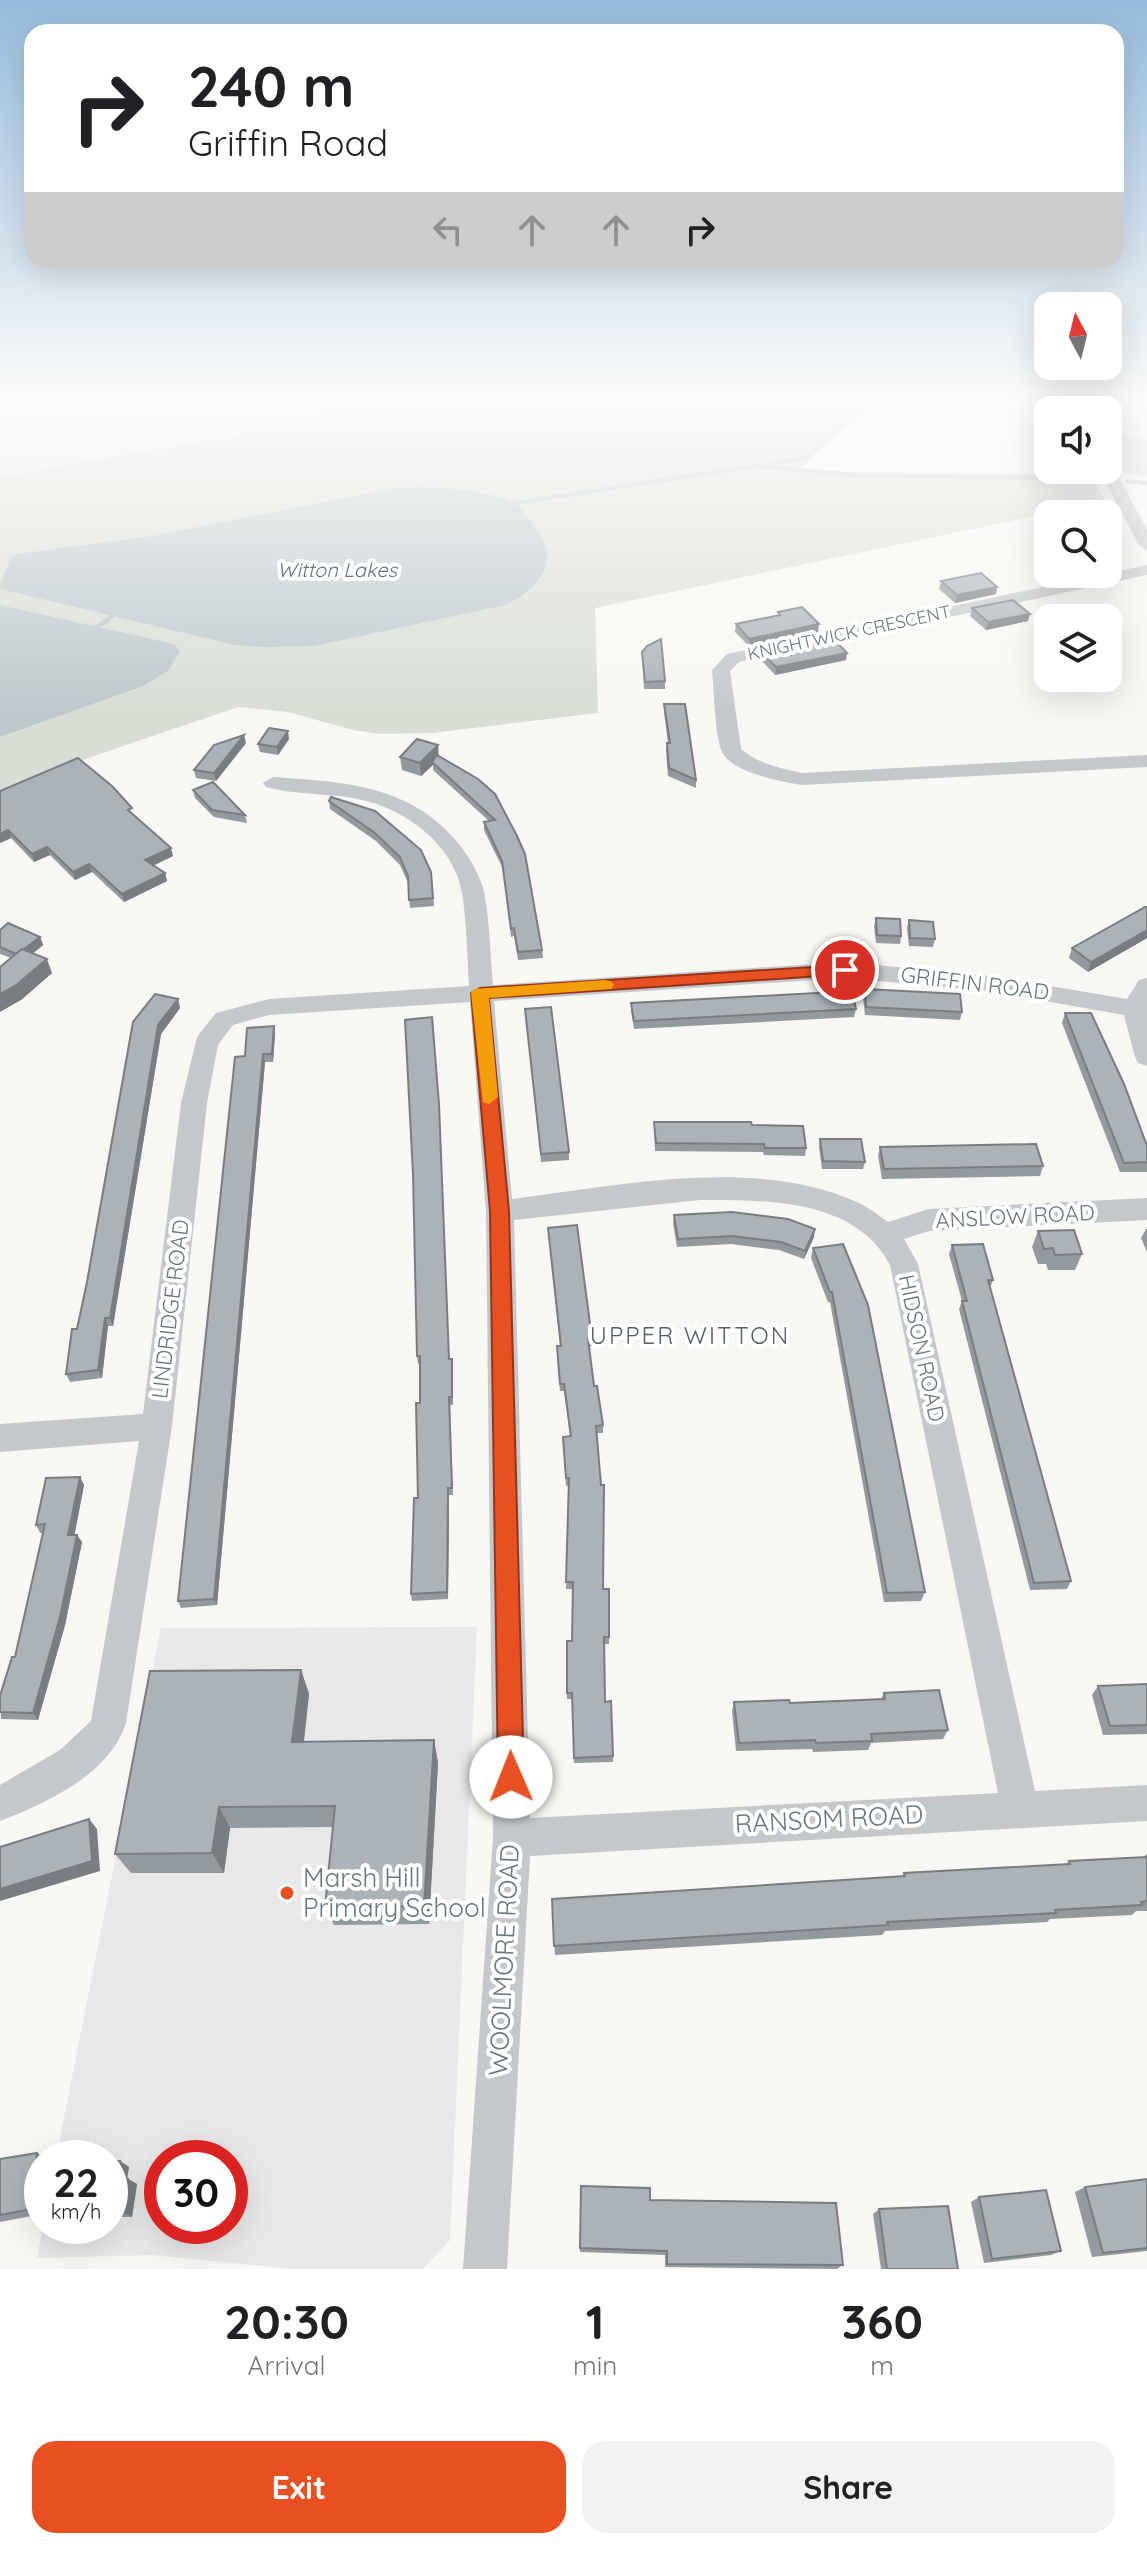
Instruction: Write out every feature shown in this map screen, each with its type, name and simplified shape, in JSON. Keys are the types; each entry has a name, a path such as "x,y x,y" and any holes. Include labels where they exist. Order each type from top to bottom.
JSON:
{"street":[{"path":"1125,503 1147,545"},
{"name":"KNIGHTWICK CRESCENT","path":"1147,570 733,658 721,670 731,751 744,760 802,779 1147,761"},
{"name":"WOOLMORE ROAD","path":"273,783 370,793 408,807 439,832 459,857 473,890 500,1211 512,1838 485,2269"},
{"name":"GRIFFIN ROAD","path":"480,993 845,970 927,974 1016,986 1134,1009"},
{"path":"1147,986 1134,1009 1147,1057"},
{"name":"LINDRIDGE ROAD","path":"0,1803 18,1797 67,1766 104,1732 120,1664 157,1426 194,1103 206,1043 225,1019 269,1007 480,993"},
{"path":"500,1211 719,1187 796,1195 832,1204 869,1222 887,1235"},
{"name":"ANSLOW ROAD","path":"887,1235 904,1226 929,1220 1147,1209"},
{"name":"HIDSON ROAD","path":"887,1235 904,1264 1020,1808"},
{"path":"0,1438 157,1426"},
{"name":"RANSOM ROAD","path":"512,1838 1147,1803"}],"shaded area":[{"name":"Witton Lakes","path":"0,503 1034,503 1034,516 595,608 598,713 432,733 381,734 353,730 288,712 238,707 0,792"},
{"name":"Marsh Hill Primary School","path":"477,1627 450,2240 423,2269 294,2269 153,2255 37,2258 40,2244 128,2244 128,2140 60,2140 161,1628"}],"water":[{"name":"Witton Lakes","path":"320,503 513,503 525,511 522,513 535,526 547,552 542,575 521,596 505,605 314,646 235,645 0,589 9,561 17,554 159,535"},
{"path":"0,605 174,644 180,651 168,671 143,686 0,737"}],"building":[{"path":"981,573 997,587 957,595 941,581"},
{"path":"1013,600 1030,614 988,622 972,608"},
{"path":"802,607 819,624 749,639 736,624 780,615 778,612"},
{"path":"833,638 847,653 776,667 762,653"},
{"path":"661,639 665,681 645,682 642,652"},
{"path":"664,704 685,704 696,780 669,768 667,743 670,743"},
{"path":"269,728 288,731 277,747 258,744"},
{"path":"244,735 214,773 194,770 214,745"},
{"path":"417,739 438,745 420,763 400,757"},
{"path":"437,755 478,779 495,794 525,854 542,950 518,952 514,928 511,929 502,861 484,822 495,820 432,762"},
{"path":"78,758 112,786 132,808 128,810 171,848 145,860 165,873 122,894 89,864 73,872 47,847 32,854 8,830 0,834 0,791"},
{"path":"213,782 245,815 212,810 193,790"},
{"path":"331,797 375,811 421,850 431,872 433,898 409,900 408,876 400,857 375,833 329,801"},
{"path":"1145,907 1147,930 1091,962 1072,948"},
{"path":"876,918 900,919 901,936 877,935"},
{"path":"909,920 933,922 935,939 910,938"},
{"path":"8,923 40,937 16,954 0,947 0,930"},
{"path":"22,949 47,959 15,986 0,994 0,967"},
{"path":"865,989 960,994 962,1012 866,1007"},
{"path":"852,991 856,1009 634,1021 631,1003"},
{"path":"155,994 178,999 158,1025 110,1318 105,1318 98,1370 66,1374 72,1329 77,1329 87,1282 133,1022"},
{"path":"551,1007 569,1152 541,1154 525,1009"},
{"path":"1065,1013 1091,1013 1124,1084 1147,1146 1147,1162 1124,1163"},
{"path":"432,1017 439,1104 449,1359 452,1359 452,1397 449,1397 452,1488 448,1488 447,1592 411,1594 414,1498 418,1498 416,1403 420,1403 420,1356 417,1356 413,1174 405,1020"},
{"path":"274,1026 272,1054 263,1054 214,1599 178,1601 235,1057 245,1056 247,1028"},
{"path":"654,1122 751,1122 752,1125 803,1126 806,1148 765,1148 764,1144 656,1143"},
{"path":"820,1139 861,1139 865,1162 823,1161"},
{"path":"1036,1144 1043,1166 884,1169 880,1147"},
{"path":"732,1212 788,1219 815,1229 805,1251 781,1242 732,1236 678,1239 674,1215"},
{"path":"577,1225 592,1339 588,1339 594,1386 597,1386 603,1425 596,1426 601,1485 604,1485 603,1589 609,1589 609,1637 604,1637 605,1702 611,1701 613,1756 574,1758 572,1693 567,1693 567,1641 572,1641 573,1582 566,1582 569,1478 566,1478 563,1437 571,1436 564,1384 560,1384 557,1346 561,1346 548,1228"},
{"path":"1074,1230 1082,1254 1055,1255 1053,1248 1044,1249 1038,1231"},
{"path":"843,1244 868,1305 925,1592 887,1593 832,1292 813,1248"},
{"path":"983,1244 993,1280 988,1280 1071,1581 1034,1583 962,1301 967,1301 952,1245"},
{"path":"80,1477 68,1535 77,1535 60,1617 33,1713 0,1712 0,1696 12,1657 15,1657 45,1524 36,1525 46,1478"},
{"path":"301,1670 292,1742 434,1740 424,1906 325,1907 335,1806 219,1807 212,1853 115,1854 150,1671"},
{"path":"1147,1684 1147,1725 1110,1726 1098,1686"},
{"path":"939,1690 948,1730 871,1734 872,1741 739,1743 734,1702 885,1699 884,1693"},
{"path":"89,1819 92,1861 0,1889 0,1847"},
{"path":"1147,1857 1147,1901 1141,1902 1142,1905 554,1946 552,1899"},
{"path":"24,2155 24,2210 0,2215 0,2159"},
{"path":"1147,2179 1147,2248 1103,2253 1085,2187"},
{"path":"581,2186 650,2188 650,2200 836,2203 843,2265 667,2264 667,2251 580,2248"},
{"path":"1046,2190 1061,2251 992,2259 979,2197"},
{"path":"948,2206 958,2269 887,2269 879,2209"}],"waterway":[{"path":"105,622 113,616"},
{"path":"98,626 105,622"}],"slow traffic":[{"path":"489,1097 480,993 605,985"}],"place":[{"name":"Marsh Hill Primary School","path":"287,1893"}],"district":[{"name":"UPPER WITTON","path":"690,1336"}],"route":[{"path":"511,1777 500,1211 480,993 845,970"}]}
